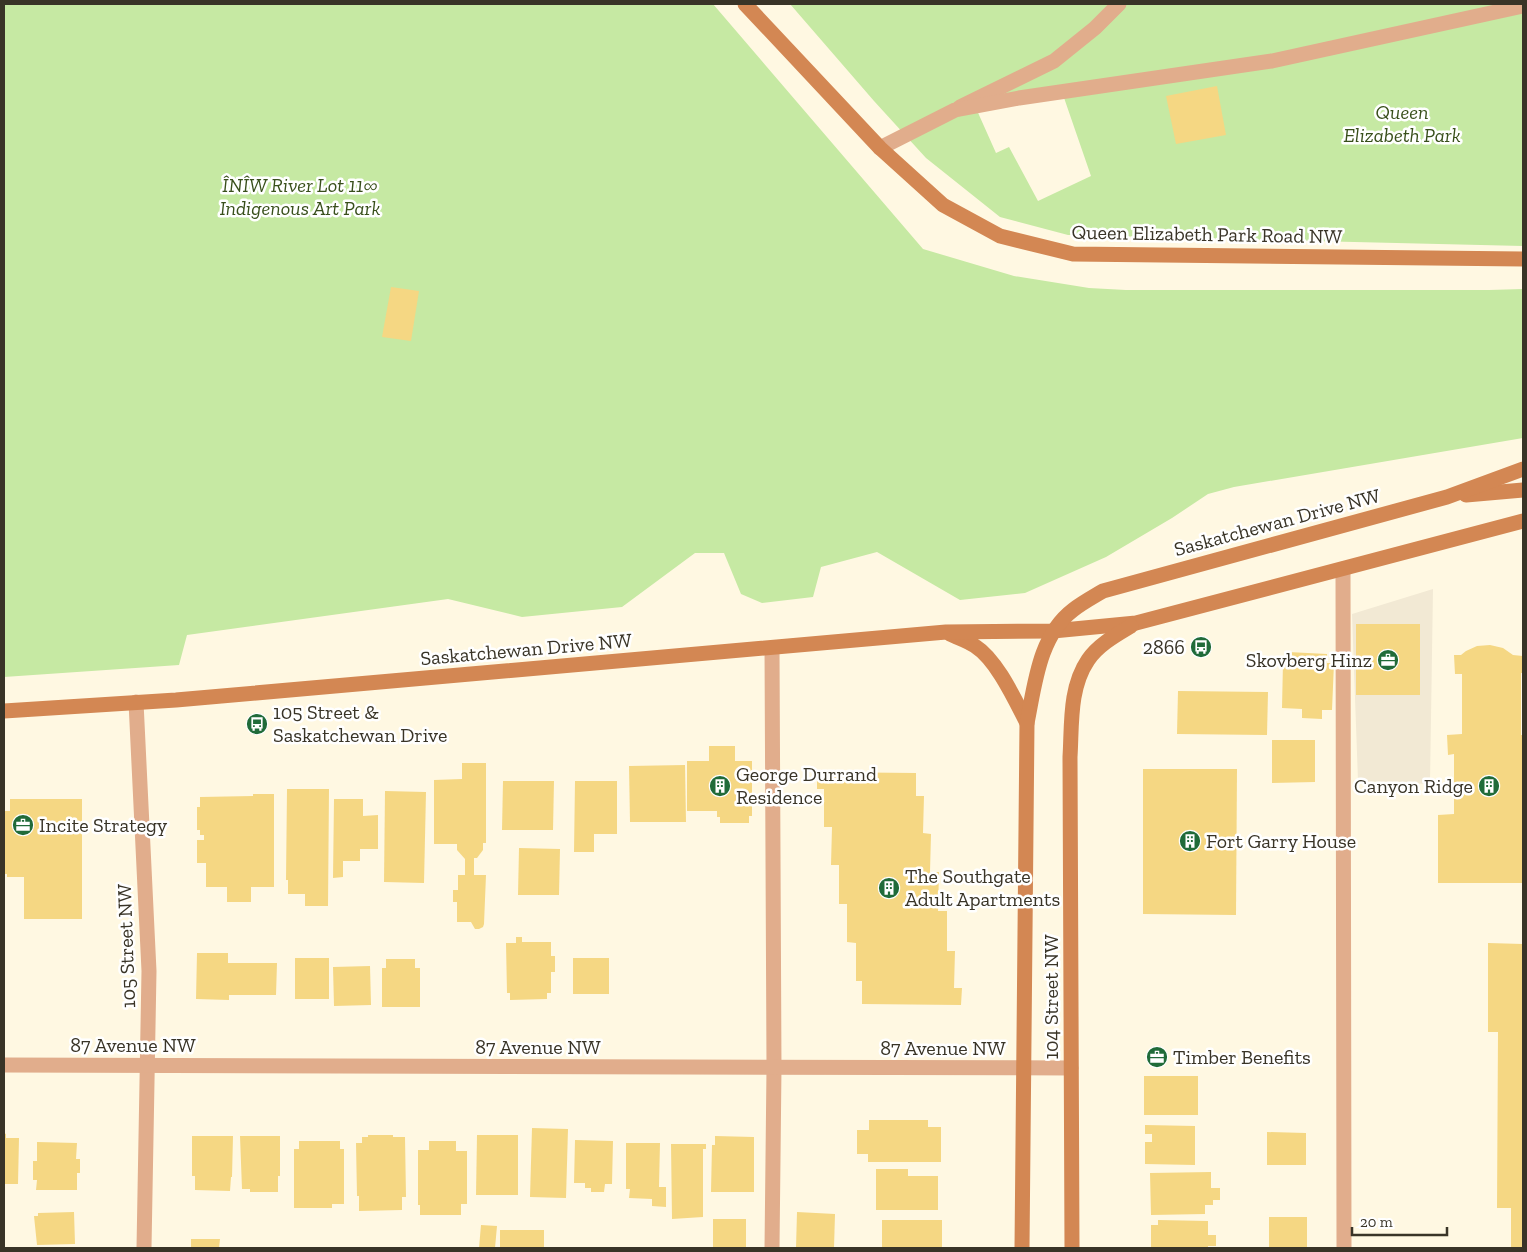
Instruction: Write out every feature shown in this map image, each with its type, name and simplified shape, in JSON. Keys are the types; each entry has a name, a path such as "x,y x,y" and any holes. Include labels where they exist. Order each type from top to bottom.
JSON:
{"main road":[{"name":"Queen Elizabeth Park Road NW","path":"745,4 880,148 943,205 1000,236 1073,254 1523,259"},
{"name":"Saskatchewan Drive NW","path":"1053,631 1072,611 1102,591 1447,497 1523,468"},
{"path":"1447,497 1523,490"},
{"name":"Saskatchewan Drive NW","path":"4,711 136,702 946,632 1053,631 1136,623 1523,521"},
{"name":"104 Street NW","path":"1072,1248 1070,758 1073,704 1078,680 1089,659 1113,636 1136,623"},
{"name":"104 Street NW","path":"1022,1248 1022,1068 1027,723 1041,659 1053,631"},
{"path":"946,632 976,646 991,662 1005,680 1027,723"}],"street":[{"path":"880,148 1054,60 1095,28 1119,4"},
{"path":"955,110 1020,98 1272,60 1523,6"},
{"path":"1343,569 1344,1248"},
{"path":"772,648 774,1068 772,1248"},
{"name":"105 Street NW","path":"136,702 149,971 144,1248"},
{"name":"87 Avenue NW","path":"4,1065 1071,1068"}],"shaded area":[{"path":"1433,589 1430,784 1358,781 1352,614"}],"green space":[{"name":"ÎNÎW River Lot 11∞ Indigenous Art Park","path":"4,4 713,4 923,249 1014,276 1089,288 1126,290 1523,289 1523,438 1234,487 1208,494 1172,518 1106,557 1025,593 960,600 877,552 821,567 813,597 762,603 741,594 724,553 695,553 622,607 522,617 448,599 187,635 179,665 4,677"},
{"name":"Queen Elizabeth Park","path":"790,4 1523,4 1523,246 1068,235 1000,217 926,158","holes":["1062,92 1091,176 1038,201 1009,147 996,153 975,106"]}],"building":[{"path":"1217,86 1226,135 1176,144 1166,96"},
{"path":"391,287 419,291 411,341 382,337"},
{"name":"Skovberg Hinz","path":"1356,624 1420,624 1420,695 1356,695"},
{"name":"Canyon Ridge","path":"1490,645 1503,648 1513,655 1523,656 1523,673 1521,673 1521,735 1523,735 1523,883 1438,883 1438,815 1454,814 1454,754 1448,755 1447,735 1462,734 1462,674 1455,674 1454,655 1461,655 1477,646"},
{"path":"1288,652 1327,654 1327,663 1334,663 1332,710 1322,710 1322,719 1302,718 1302,709 1282,708 1283,662 1288,662"},
{"path":"1178,691 1268,692 1267,735 1177,734"},
{"path":"1272,740 1315,740 1315,782 1272,783"},
{"name":"George Durrand Residence","path":"709,746 735,746 735,761 752,761 752,816 749,816 749,823 720,823 717,811 687,811 687,761 709,761"},
{"path":"462,763 486,763 486,843 483,843 483,850 477,858 474,858 474,875 486,875 484,924 479,929 475,929 471,922 457,922 457,902 453,902 453,890 458,890 458,875 465,875 465,859 457,850 457,844 434,844 434,780 462,779"},
{"path":"685,765 686,822 630,822 629,766"},
{"name":"Fort Garry House","path":"1143,769 1237,769 1236,915 1143,914"},
{"name":"The Southgate Adult Apartments","path":"817,772 916,773 916,796 924,796 923,833 931,834 930,872 939,872 938,911 947,911 947,951 955,951 954,988 962,988 961,1005 862,1004 862,981 856,981 856,943 847,942 847,904 839,904 839,865 831,865 832,827 824,827 824,789 817,789"},
{"path":"503,781 554,781 553,830 502,830"},
{"path":"575,781 617,781 617,834 594,834 594,852 574,852"},
{"path":"287,789 329,789 328,906 305,906 305,894 288,894 288,880 286,880"},
{"path":"385,791 426,792 424,883 384,882"},
{"path":"253,794 274,794 274,887 251,887 251,902 227,902 227,887 206,887 206,863 197,863 197,840 204,840 204,835 200,835 200,830 197,830 197,807 200,807 200,797 253,796"},
{"path":"10,799 82,799 82,919 24,919 24,877 7,877 7,874 4,874 4,811 10,811"},
{"path":"334,799 363,799 363,816 378,815 378,849 360,849 360,861 343,861 343,877 333,878"},
{"path":"519,848 560,849 559,895 518,895"},
{"path":"516,937 522,937 522,942 551,942 551,956 555,956 555,972 551,972 551,993 547,993 547,999 510,1000 510,993 507,993 506,943 516,943"},
{"path":"1488,943 1523,944 1523,1248 1511,1248 1511,1208 1497,1208 1498,1032 1488,1032"},
{"path":"197,953 228,953 228,963 277,963 276,995 229,995 229,1000 196,999"},
{"path":"295,958 329,958 329,999 295,999"},
{"path":"573,958 609,958 609,994 573,994"},
{"path":"386,959 415,959 415,968 420,968 420,1007 382,1007 382,968 386,968"},
{"path":"370,966 371,1005 334,1006 333,967"},
{"path":"1144,1076 1198,1076 1198,1115 1144,1115"},
{"path":"869,1120 928,1120 928,1127 941,1127 941,1162 868,1162 868,1154 857,1154 857,1130 869,1130"},
{"path":"1145,1125 1195,1126 1195,1165 1145,1164 1145,1142 1152,1142 1152,1134 1145,1134"},
{"path":"532,1128 568,1129 566,1198 530,1197"},
{"path":"1267,1132 1306,1133 1306,1165 1267,1165"},
{"path":"4,1133 6,1138 19,1138 18,1184 4,1184"},
{"path":"368,1135 405,1137 406,1197 402,1197 402,1210 359,1211 356,1143 362,1143 362,1137 368,1137"},
{"path":"477,1135 518,1135 518,1195 476,1195"},
{"path":"192,1136 233,1136 230,1191 195,1190 195,1176 192,1176"},
{"path":"240,1136 280,1136 278,1192 250,1192 250,1189 242,1189"},
{"path":"715,1136 754,1137 754,1192 711,1192 712,1145 715,1145"},
{"path":"575,1140 613,1141 612,1184 605,1184 604,1192 591,1192 591,1188 585,1188 585,1183 574,1183"},
{"path":"299,1141 340,1141 340,1149 344,1149 344,1204 332,1204 332,1208 294,1208 294,1149 299,1149"},
{"path":"429,1141 456,1141 456,1151 467,1151 467,1204 461,1204 461,1215 420,1215 420,1205 418,1205 418,1150 429,1150"},
{"path":"37,1142 77,1143 76,1159 80,1159 80,1173 77,1173 77,1190 36,1190 37,1180 33,1180 33,1161 37,1161"},
{"path":"626,1143 660,1143 659,1187 666,1187 666,1207 652,1206 652,1199 629,1198 630,1189 626,1189"},
{"path":"671,1144 706,1144 706,1149 703,1149 703,1217 672,1219"},
{"path":"876,1169 908,1169 908,1176 938,1176 938,1210 876,1210"},
{"path":"1211,1172 1211,1188 1220,1188 1220,1200 1213,1200 1213,1205 1205,1205 1205,1214 1151,1215 1150,1173"},
{"path":"74,1212 75,1244 37,1245 34,1216 38,1216 38,1213"},
{"path":"797,1212 835,1214 834,1248 796,1248"},
{"path":"1269,1217 1307,1217 1307,1248 1269,1248"},
{"path":"713,1219 746,1219 746,1248 713,1248"},
{"path":"882,1220 942,1220 942,1248 882,1248"},
{"path":"1158,1220 1208,1221 1208,1235 1216,1235 1216,1246 1208,1246 1208,1248 1151,1248 1151,1225 1158,1225"},
{"path":"481,1225 497,1226 495,1248 479,1248"},
{"path":"500,1230 544,1230 544,1248 500,1248"},
{"path":"191,1239 220,1239 219,1248 191,1248"}],"place":[{"name":"2866","path":"1201,647"},
{"name":"Skovberg Hinz","path":"1388,660"},
{"name":"105 Street & Saskatchewan Drive","path":"257,724"},
{"name":"George Durrand Residence","path":"720,786"},
{"name":"Canyon Ridge","path":"1489,786"},
{"name":"Incite Strategy","path":"23,825"},
{"name":"Fort Garry House","path":"1190,841"},
{"name":"The Southgate Adult Apartments","path":"889,888"},
{"name":"Timber Benefits","path":"1157,1057"}]}
